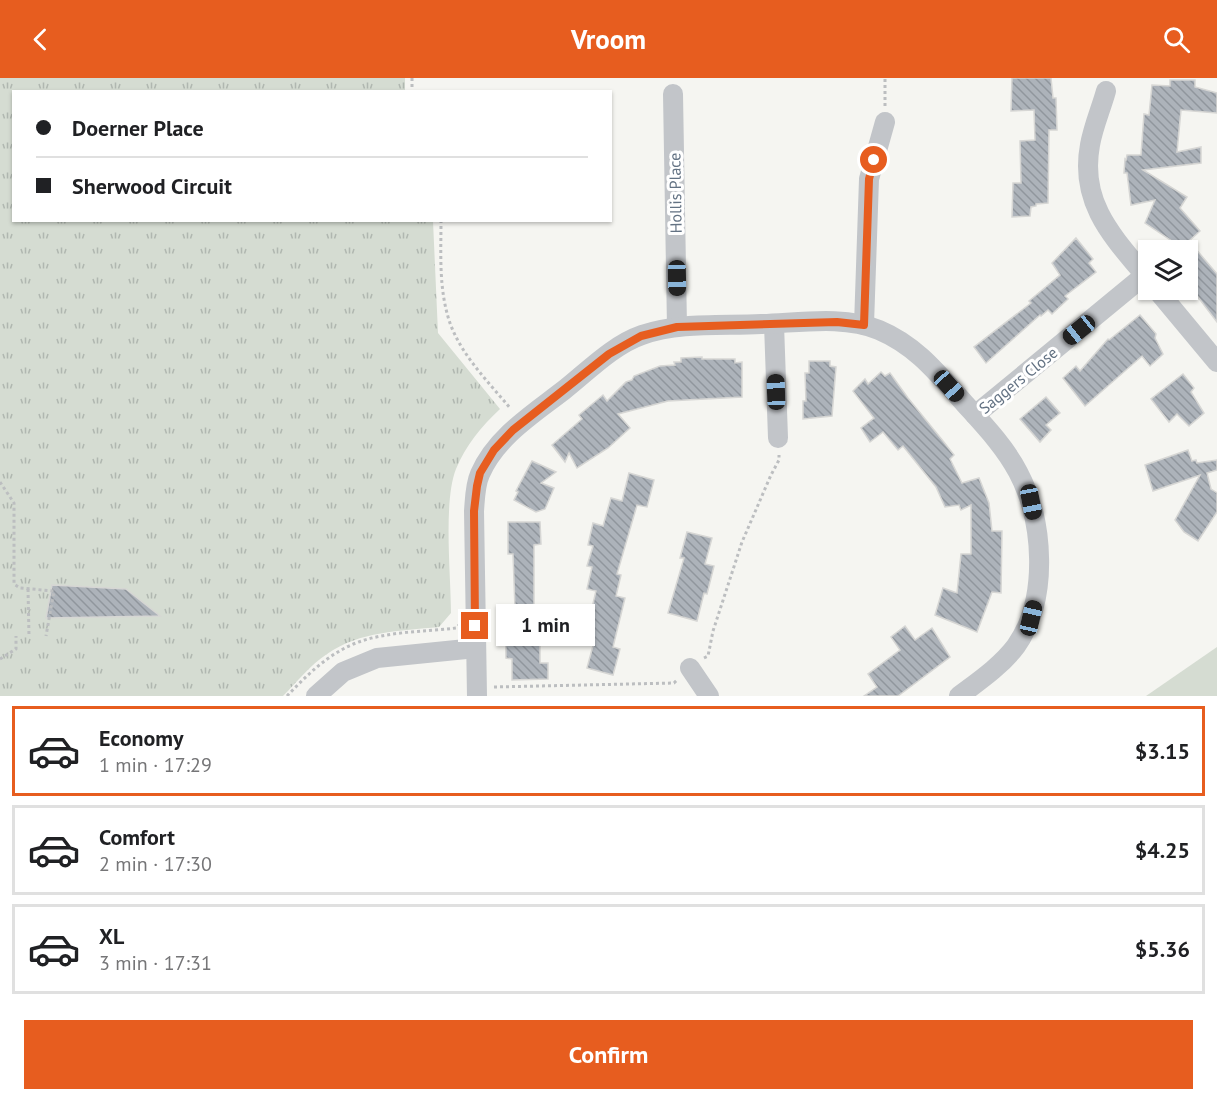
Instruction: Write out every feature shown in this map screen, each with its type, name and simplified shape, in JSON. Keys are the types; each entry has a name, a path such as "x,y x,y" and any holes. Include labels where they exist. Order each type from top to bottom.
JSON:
{"street":[{"path":"1106,91 1090,145 1088,176 1099,215 1138,267"},
{"name":"Hollis Place","path":"673,94 677,327"},
{"path":"864,325 869,179 885,122"},
{"name":"Saggers Close","path":"975,415 1138,291"},
{"path":"1165,300 1217,362"},
{"path":"482,692 476,648 474,511 480,473 494,450 513,430 609,354 641,336 677,327 837,322 864,325 902,340 923,356 998,442 1018,471 1031,502 1038,535 1038,589 1031,618 1008,656 985,677 958,696"},
{"path":"774,324 778,438"},
{"path":"316,696 343,672 377,658 476,648"},
{"path":"690,668 709,696"}],"path":[{"path":"885,78 885,122"},
{"path":"441,222 442,287 447,314 470,360 515,414"},
{"path":"482,692 674,683 708,656 713,631 742,542 779,460 778,438"},
{"path":"0,482 14,503 14,585 20,588 54,591 46,636"},
{"path":"28,589 28,636"},
{"path":"287,696 324,661 357,642 383,636 456,628 462,622"},
{"path":"0,659 16,649 16,636"}],"green space":[{"path":"0,78 405,78 405,90 12,90 12,222 433,222 438,333 500,409 464,452 452,483 449,519 451,613 439,627 381,633 340,646 315,663 283,696 0,696"},
{"path":"1217,647 1217,696 1146,696"}],"building":[{"path":"1012,78 1051,78 1053,98 1056,98 1057,130 1049,130 1048,203 1031,207 1030,216 1012,217 1013,183 1021,183 1020,141 1035,140 1034,110 1011,111"},
{"path":"1170,80 1195,80 1195,87 1217,93 1217,113 1181,110 1177,152 1201,147 1201,163 1143,170 1187,197 1180,208 1200,231 1190,240 1170,240 1145,223 1155,200 1131,205 1127,173 1124,173 1127,155 1141,155 1144,114 1149,115 1152,85 1170,86"},
{"path":"1076,238 1093,259 1089,263 1096,272 1065,296 1068,299 1052,314 1048,310 1040,315 986,363 974,347 1031,303 1029,301 1060,275 1052,263"},
{"path":"1198,252 1217,274 1217,322 1198,297"},
{"path":"1140,315 1156,334 1155,338 1163,354 1150,366 1142,356 1085,406 1063,378 1076,366 1080,371 1108,339"},
{"path":"702,357 702,359 735,359 735,363 742,362 742,397 668,401 618,414 630,428 608,448 577,468 569,453 565,462 552,445 582,419 579,415 603,395 607,401 634,376 660,366 675,365 674,362 681,362 681,358"},
{"path":"809,361 830,361 830,366 836,367 832,416 803,419 803,401 806,401 805,373 809,373"},
{"path":"881,372 885,376 890,373 954,455 950,459 962,483 979,478 989,503 992,531 1002,531 1001,593 992,592 977,632 935,615 943,588 957,593 961,554 971,554 971,505 961,510 959,505 945,507 936,487 903,446 898,450 883,432 870,442 861,428 874,418 853,391 865,379 868,384"},
{"path":"1183,374 1194,388 1191,392 1204,413 1189,426 1177,414 1169,422 1151,399"},
{"path":"1046,397 1060,413 1046,425 1051,430 1040,442 1020,419"},
{"path":"1188,450 1192,461 1196,460 1197,463 1217,460 1217,470 1207,473 1211,489 1217,493 1217,512 1198,541 1184,532 1175,520 1200,475 1153,491 1145,465"},
{"path":"532,461 556,472 541,483 554,488 545,509 536,512 514,500 518,492 516,491"},
{"path":"629,473 654,480 647,507 637,505 617,574 621,575 616,596 625,598 613,647 620,649 613,675 587,668 594,642 588,640 596,591 587,589 592,567 587,566 593,546 588,545 593,523 603,526 611,498 622,501"},
{"path":"508,522 540,522 541,544 534,545 534,614 540,615 540,663 548,663 548,679 512,680 512,659 506,658 505,609 515,609 513,554 508,554"},
{"path":"687,532 712,538 705,564 714,566 697,621 668,613 684,558 680,558"},
{"path":"52,585 126,589 160,616 46,618"},
{"path":"905,626 915,640 932,628 950,657 898,696 864,696 877,687 868,674 900,650 891,637"}],"route":[{"path":"475,626 474,511 480,473 494,450 513,430 609,354 641,336 677,327 837,322 864,325 869,179 874,160"}]}
